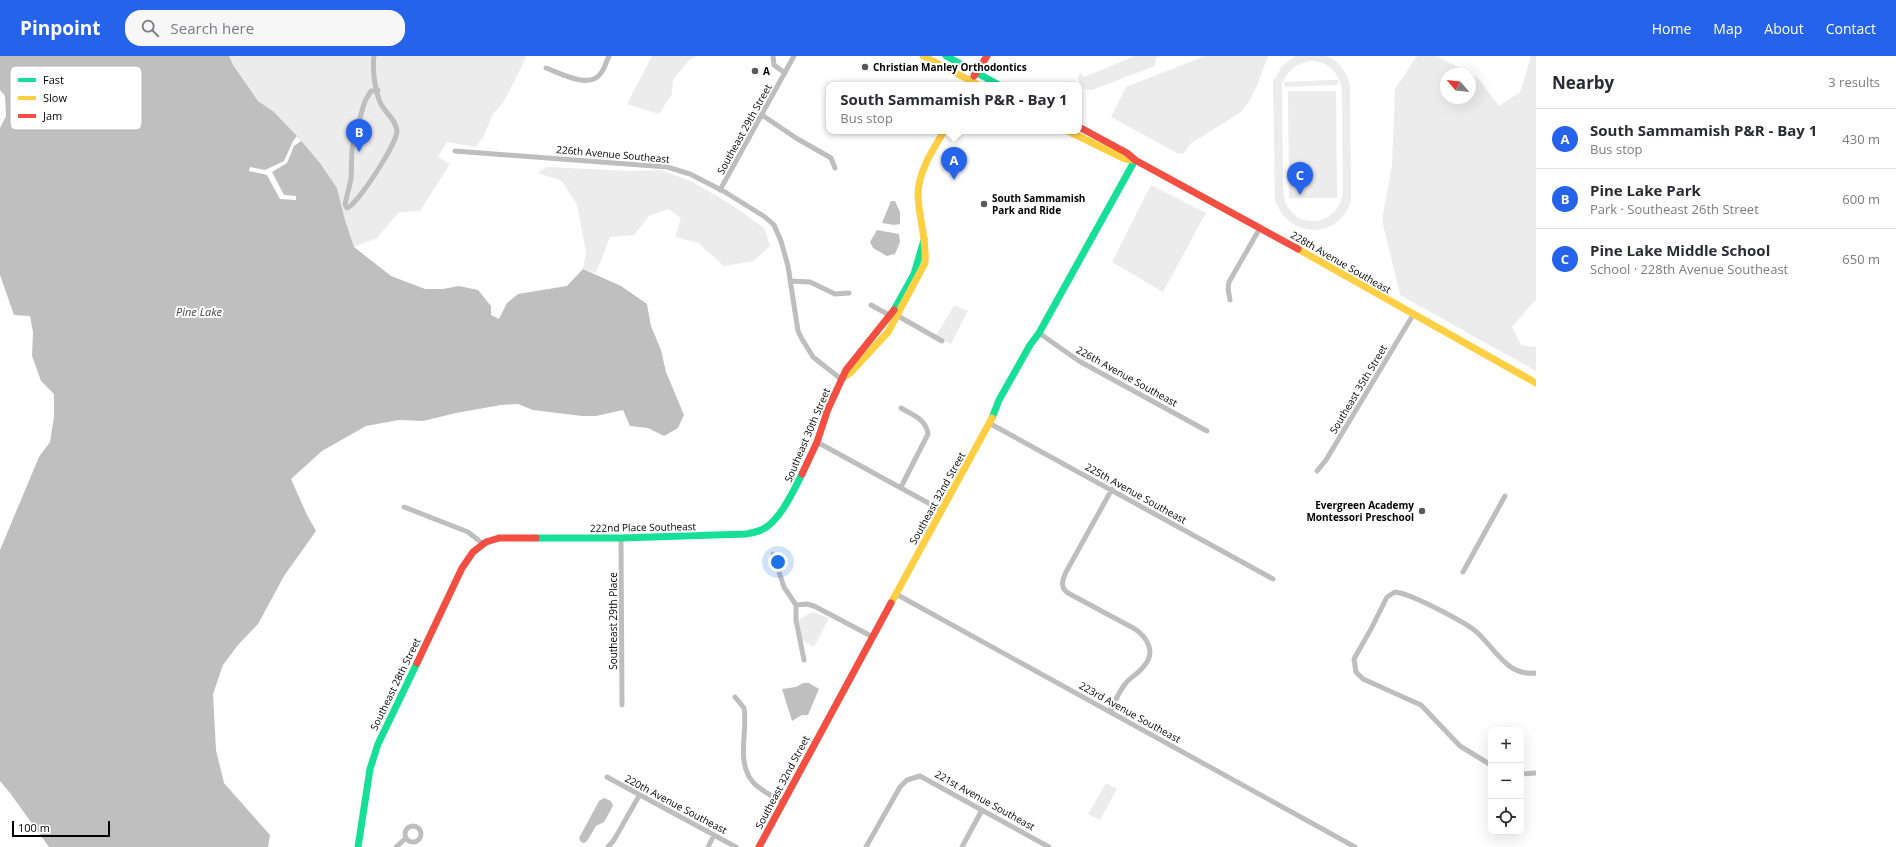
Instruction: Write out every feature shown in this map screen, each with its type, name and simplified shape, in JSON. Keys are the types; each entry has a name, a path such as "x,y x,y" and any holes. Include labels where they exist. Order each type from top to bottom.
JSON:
{"street":[{"path":"374,56 380,103 394,121 397,131 395,140 374,175 354,203 347,208 345,204 351,179 352,149 356,131 365,101 371,91 378,90"},
{"path":"546,68 582,80 590,80 601,74 609,56"},
{"path":"772,56 774,65 785,73"},
{"name":"Southeast 29th Street","path":"720,190 794,56"},
{"path":"923,56 968,82"},
{"path":"946,56 994,82"},
{"path":"971,82 986,56"},
{"path":"762,115 796,138 831,158 835,168"},
{"name":"228th Avenue Southeast","path":"1082,129 1128,153 1135,160 1260,228 1536,383"},
{"path":"849,293 835,294 810,282 790,281 798,331 806,347 823,367 841,379 850,373 881,341 894,316 917,283 925,263 926,253 918,194 919,183 925,164 942,134"},
{"name":"228th Avenue Southeast","path":"1074,134 1125,159 1135,160"},
{"name":"226th Avenue Southeast","path":"455,152 667,167 690,174 765,217 776,228 781,241 790,281"},
{"name":"Southeast 32nd Street","path":"759,847 782,802 989,423 1003,393 1030,345 1039,333 1135,160"},
{"path":"1230,300 1228,289 1229,282 1260,228"},
{"path":"871,305 942,341"},
{"name":"Southeast 35th Street","path":"1317,471 1326,460 1414,315"},
{"name":"226th Avenue Southeast","path":"1039,333 1106,376 1207,431"},
{"name":"Southeast 30th Street","path":"790,498 817,442 841,379"},
{"path":"900,487 928,434 922,420 901,408"},
{"name":"225th Avenue Southeast","path":"989,423 1112,489 1273,579"},
{"path":"817,442 941,510"},
{"path":"1110,711 1124,685 1146,663 1150,650 1145,637 1140,632 1068,593 1064,589 1062,582 1066,572 1112,489"},
{"path":"1464,572 1505,496"},
{"name":"222nd Place Southeast","path":"482,543 499,538 621,538 754,532 768,526 775,520 790,498"},
{"path":"404,507 468,532 482,543"},
{"name":"Southeast 29th Place","path":"621,538 622,705"},
{"name":"Southeast 28th Street","path":"358,847 370,769 381,736 462,568 471,553 482,543"},
{"path":"773,554 784,587 796,605 796,620 804,660"},
{"path":"1488,763 1460,746 1421,705 1363,679 1358,675 1354,667 1354,659 1372,629 1383,603 1387,597 1395,592 1411,596 1468,626 1478,633 1510,667 1525,673 1536,673"},
{"name":"223rd Avenue Southeast","path":"896,594 1355,847"},
{"path":"796,605 807,604 814,606 873,637"},
{"path":"735,697 742,704 745,712 744,755 749,776 758,787 782,802"},
{"path":"1524,774 1536,772"},
{"name":"221st Avenue Southeast","path":"866,847 900,787 911,778 920,776 1049,847"},
{"name":"220th Avenue Southeast","path":"607,777 639,796 736,847"},
{"path":"608,847 614,840 639,796"},
{"path":"962,847 982,810"},
{"path":"708,847 714,835"},
{"path":"396,847 406,838"}],"shaded area":[{"path":"229,56 526,56 503,103 493,114 483,138 475,147 447,142 438,157 450,164 420,211 399,212 377,238 354,247 337,188 320,163 301,141 273,111 258,101 233,65"},
{"path":"652,56 697,56 688,61 673,80 672,94 659,114 627,104"},
{"path":"1135,56 1162,56 1156,58 1155,66 1092,90 1085,89 1082,82 1078,79 1080,72 1084,77"},
{"path":"1205,56 1268,56 1257,86 1248,103 1241,112 1190,144 1183,154 1177,153 1111,117 1126,87"},
{"path":"1296,56 1327,56 1336,61 1343,68 1349,82 1351,201 1345,214 1336,223 1325,228 1313,230 1302,228 1291,222 1282,213 1275,200 1273,79 1275,79 1282,66","holes":["1312,61 1319,62 1330,67 1338,76 1340,82 1342,95 1343,195 1338,207 1330,215 1321,220 1311,221 1301,219 1292,213 1286,204 1283,191 1282,84 1290,71 1297,65"]},
{"path":"1417,56 1437,56 1459,68 1440,68 1440,104 1476,104 1476,77 1499,106 1520,92 1531,56 1536,56 1536,299 1512,327 1521,345 1536,347 1536,371 1400,295 1382,220 1392,165 1395,89"},
{"path":"1338,80 1338,85 1285,87 1284,82"},
{"path":"1288,91 1336,91 1337,198 1289,198"},
{"path":"546,167 633,171 661,170 693,182 732,205 764,228 770,246 754,261 724,266 698,243 675,237 681,218 668,209 649,216 634,235 610,237 596,273 583,269 586,252 577,205 562,181 538,173"},
{"path":"1151,185 1206,213 1163,292 1112,262"},
{"path":"954,305 968,311 951,344 936,336"},
{"path":"813,612 829,618 814,647 802,640 799,619"},
{"path":"1106,783 1117,789 1100,820 1088,814"}],"water":[{"name":"Pine Lake","path":"0,56 229,56 233,65 258,101 273,111 297,136 320,163 337,188 354,247 391,276 425,289 443,289 459,286 478,290 491,306 491,315 499,319 507,303 518,294 567,286 583,269 621,286 647,304 651,326 661,350 666,372 684,415 678,428 664,436 648,428 630,426 623,410 596,416 582,416 533,410 518,404 501,405 456,413 423,421 399,420 366,426 322,451 291,479 316,531 284,576 258,624 238,645 223,665 213,694 216,750 224,783 270,835 268,847 49,847 0,781 0,550 39,457 50,442 54,417 54,394 41,381 32,356 33,332 30,316 14,315 0,275 0,128 6,116 5,96 0,90"},
{"path":"891,201 895,201 900,212 900,224 894,225 882,223"},
{"path":"877,230 899,234 900,242 895,254 887,256 873,248 870,242"},
{"path":"803,683 809,683 819,689 808,715 802,715 792,721 782,689 796,687"},
{"path":"604,798 611,801 613,806 604,822 596,826 587,841 584,843 581,842 579,838 599,801"}],"pier":[{"path":"297,136 301,141 294,146 287,163 272,172 284,195 296,196 296,200 280,199 267,175 249,171 250,167 265,170 284,161 293,141"}],"traffic: fast":[{"path":"946,56 994,82"},
{"path":"992,418 999,400 1030,345 1039,333 1135,160"},
{"path":"894,310 914,274 924,240"},
{"path":"536,538 621,538 746,534 761,530 774,521 790,497 802,474"},
{"path":"358,847 370,769 378,744 417,663"}],"traffic: slow":[{"path":"923,56 973,82"},
{"path":"843,378 850,373 888,332 925,263 925,245 918,202 919,185 927,160 942,134"},
{"path":"1074,134 1125,159 1135,160"},
{"path":"1298,249 1536,383"},
{"path":"891,603 992,418"}],"traffic: jam":[{"path":"974,76 987,56"},
{"path":"1082,129 1127,153 1135,160 1298,249"},
{"path":"802,474 817,442 828,409 846,370 894,310"},
{"path":"417,663 462,568 473,552 486,542 499,538 536,538"},
{"path":"759,847 891,603"}],"place":[{"name":"Christian Manley Orthodontics","path":"865,67"},
{"name":"A","path":"755,71"},
{"name":"Pine Lake Park","path":"359,152"},
{"name":"South Sammamish P&R - Bay 1","path":"954,180"},
{"name":"Pine Lake Middle School","path":"1300,195"},
{"name":"South Sammamish Park and Ride","path":"984,204"},
{"name":"Evergreen Academy Montessori Preschool","path":"1422,511"}]}
